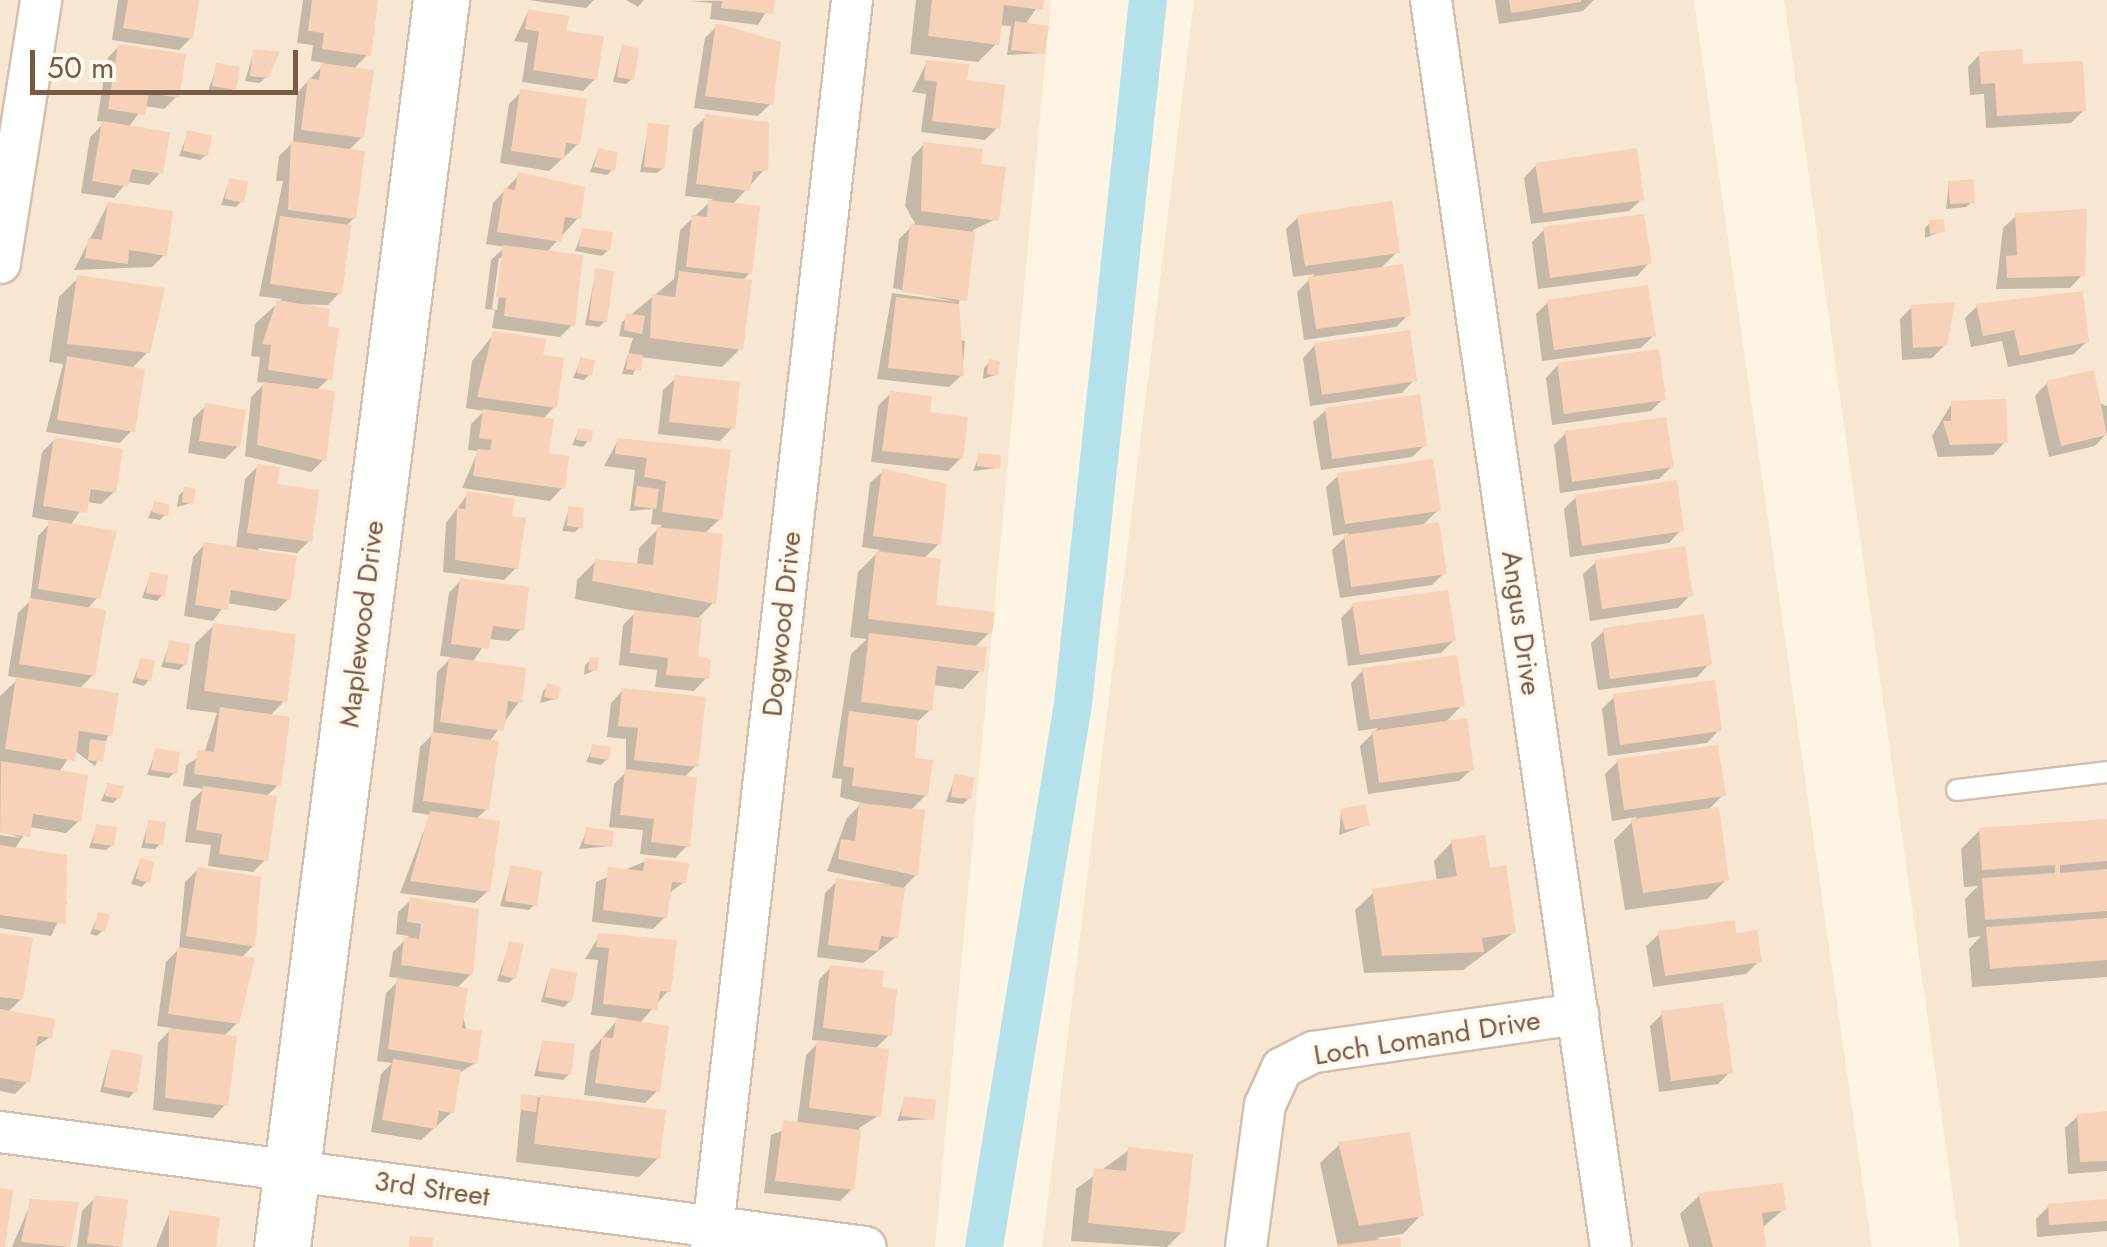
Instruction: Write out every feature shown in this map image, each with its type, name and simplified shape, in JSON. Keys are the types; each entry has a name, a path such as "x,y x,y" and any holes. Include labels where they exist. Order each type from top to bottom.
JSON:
{"street":[{"path":"0,263 41,0"},
{"name":"Maplewood Drive","path":"282,1247 442,0"},
{"name":"Dogwood Drive","path":"712,1237 852,0"},
{"name":"Angus Drive","path":"1431,0 1611,1247"},
{"name":"Loch Lomand Drive","path":"1246,1247 1265,1105 1282,1068 1314,1052 1578,1014"},
{"name":"3rd Street","path":"0,1132 292,1170 712,1237 865,1247"}],"lane":[{"path":"1957,790 2107,772"}],"shaded area":[{"path":"0,0 1051,0 935,1247 0,1247"},
{"path":"1194,0 1694,0 1872,1247 1042,1247"},
{"path":"1784,0 2107,0 2107,1247 1960,1247"}],"building":[{"path":"128,0 199,0 193,39 123,28"},
{"path":"312,0 378,0 371,56 322,49 324,33 308,31"},
{"path":"722,0 775,0 773,14 721,8"},
{"path":"932,0 1044,0 1043,10 1004,5 999,45 928,36"},
{"path":"1509,0 1581,0 1581,2 1511,13"},
{"path":"528,9 569,16 566,31 604,36 597,80 533,70 539,32 525,29"},
{"path":"1015,21 1049,26 1045,54 1011,50"},
{"path":"716,23 781,42 773,105 705,96"},
{"path":"118,44 186,54 179,98 149,93 145,115 108,109"},
{"path":"622,44 639,49 634,80 617,77"},
{"path":"253,49 280,52 268,78 250,76"},
{"path":"2022,49 2023,64 2083,61 2086,111 1997,116 1995,83 1981,84 1979,52"},
{"path":"926,60 969,64 967,80 1005,85 1000,129 932,121 937,82 924,80"},
{"path":"216,63 240,67 236,90 212,86"},
{"path":"321,63 374,70 364,138 301,130 308,78 319,80"},
{"path":"520,89 587,99 580,145 566,143 564,159 511,151"},
{"path":"705,114 769,122 768,170 753,172 750,191 696,184"},
{"path":"102,121 170,132 163,174 132,169 128,187 92,181"},
{"path":"648,123 669,125 665,169 644,167"},
{"path":"187,130 212,136 208,156 183,151"},
{"path":"291,141 365,151 356,219 288,210"},
{"path":"923,142 983,149 981,164 1006,167 999,221 921,211"},
{"path":"598,148 618,152 615,171 594,167"},
{"path":"1637,148 1644,200 1543,213 1535,163"},
{"path":"518,172 585,187 581,219 565,217 561,242 497,232 504,188 515,190"},
{"path":"229,178 248,181 244,203 225,199"},
{"path":"1973,179 1975,203 1950,204 1948,181"},
{"path":"708,200 760,206 752,274 686,267 692,215 707,217"},
{"path":"1392,201 1400,253 1305,266 1297,215"},
{"path":"108,202 173,211 167,256 129,250 128,264 85,258 88,238 102,240"},
{"path":"2087,209 2085,276 2007,278 2006,256 2017,255 2015,213"},
{"path":"1644,214 1652,264 1550,278 1543,227"},
{"path":"280,216 351,225 342,294 270,284"},
{"path":"1944,219 1945,232 1930,234 1929,220"},
{"path":"910,224 975,232 967,301 902,292"},
{"path":"582,228 613,232 610,251 579,246"},
{"path":"503,245 583,255 575,326 504,316 506,298 496,297"},
{"path":"1403,264 1411,316 1316,329 1308,277"},
{"path":"595,268 614,271 607,322 589,320"},
{"path":"679,271 752,280 743,350 650,338 652,294 675,297"},
{"path":"77,275 165,288 150,353 67,344"},
{"path":"1648,285 1656,336 1554,350 1547,300"},
{"path":"2083,291 2089,342 2020,356 2014,330 1983,336 1976,304"},
{"path":"896,297 959,304 964,376 888,368"},
{"path":"277,300 330,309 328,326 339,328 332,380 268,370 271,345 262,344"},
{"path":"1955,302 1947,346 1913,348 1911,305"},
{"path":"626,313 645,316 642,334 624,330"},
{"path":"1410,330 1417,381 1322,395 1314,343"},
{"path":"493,331 546,339 543,355 564,358 557,408 477,397"},
{"path":"1659,349 1666,400 1564,414 1557,363"},
{"path":"628,353 643,355 641,371 626,369"},
{"path":"67,356 145,369 135,432 57,420"},
{"path":"580,357 595,360 592,376 577,373"},
{"path":"989,359 1000,361 998,376 987,374"},
{"path":"2094,370 2107,435 2061,446 2046,381"},
{"path":"675,375 740,382 735,429 669,422"},
{"path":"263,382 335,391 326,461 257,445"},
{"path":"890,391 932,396 930,412 968,417 963,459 882,451"},
{"path":"1420,394 1427,446 1332,459 1325,408"},
{"path":"2006,399 2008,443 1950,445 1943,421 1951,421 1951,401"},
{"path":"205,403 246,410 240,447 199,441"},
{"path":"483,409 554,419 549,453 569,456 565,489 473,476 477,449 490,450 492,440 479,438"},
{"path":"1666,417 1674,467 1572,482 1565,431"},
{"path":"578,428 593,430 591,442 576,440"},
{"path":"54,437 123,449 116,493 91,489 87,513 43,506"},
{"path":"617,438 731,450 722,520 662,512 666,481 644,477 647,458 615,454"},
{"path":"978,453 1001,455 1000,469 977,466"},
{"path":"1433,459 1441,511 1345,524 1337,473"},
{"path":"257,464 280,467 277,484 319,490 312,542 247,533"},
{"path":"882,468 947,484 941,545 873,536"},
{"path":"1677,480 1684,531 1582,546 1575,495"},
{"path":"637,486 659,489 656,509 634,506"},
{"path":"184,487 196,489 193,504 182,502"},
{"path":"467,491 515,499 512,516 526,518 518,569 455,560 457,508 465,509"},
{"path":"154,501 170,505 168,516 152,512"},
{"path":"568,506 584,508 583,528 567,526"},
{"path":"49,520 117,531 100,599 38,589"},
{"path":"1439,522 1447,574 1351,587 1344,535"},
{"path":"657,527 723,534 716,604 592,581 595,559 653,565"},
{"path":"204,542 297,556 290,600 231,590 228,610 195,605"},
{"path":"1685,546 1693,596 1602,609 1595,560"},
{"path":"876,551 941,559 936,605 995,612 992,634 868,619"},
{"path":"150,572 168,575 165,596 146,593"},
{"path":"460,578 529,587 524,630 493,626 489,649 451,644"},
{"path":"1448,590 1456,641 1360,655 1352,603"},
{"path":"30,598 106,610 95,676 19,664"},
{"path":"634,610 702,618 698,657 711,659 709,679 666,675 668,658 630,653"},
{"path":"1704,614 1712,665 1610,679 1603,628"},
{"path":"213,623 296,634 287,702 204,691"},
{"path":"869,633 987,647 984,672 937,666 932,711 861,702"},
{"path":"169,640 190,644 187,665 165,662"},
{"path":"1457,655 1465,706 1370,720 1362,668"},
{"path":"449,657 526,668 522,703 508,701 504,731 440,722"},
{"path":"590,657 599,658 597,671 588,670"},
{"path":"140,658 155,661 151,681 136,678"},
{"path":"16,677 119,693 112,736 79,731 75,761 5,749"},
{"path":"1715,680 1722,731 1620,745 1613,694"},
{"path":"547,683 561,687 558,700 544,697"},
{"path":"622,688 706,697 698,767 634,760 638,728 618,726"},
{"path":"220,707 290,717 281,786 194,774 197,750 214,752"},
{"path":"849,711 918,720 915,758 933,760 928,796 852,786 854,768 843,766"},
{"path":"1467,718 1474,770 1379,783 1372,731"},
{"path":"432,732 499,741 489,810 423,801"},
{"path":"90,739 106,741 103,762 88,760"},
{"path":"592,744 611,747 609,760 590,757"},
{"path":"1718,745 1726,796 1624,810 1617,759"},
{"path":"155,748 180,752 177,774 151,770"},
{"path":"1,761 88,775 81,822 33,814 30,837 0,833"},
{"path":"625,769 697,777 690,847 651,842 654,819 620,815"},
{"path":"954,774 974,777 971,799 951,797"},
{"path":"107,783 124,786 121,799 105,796"},
{"path":"203,786 277,796 268,861 219,854 222,834 196,830"},
{"path":"859,803 925,810 918,876 838,859 841,839 855,841"},
{"path":"1365,804 1370,825 1345,830 1340,809"},
{"path":"1719,807 1729,881 1643,893 1631,819"},
{"path":"430,811 500,821 490,892 410,881"},
{"path":"2107,819 2107,861 2060,865 2060,873 2107,869 2107,911 1985,920 1982,878 2055,873 2055,865 1982,870 1979,828"},
{"path":"148,820 166,822 163,845 145,843"},
{"path":"96,824 117,827 114,846 93,843"},
{"path":"586,827 614,831 612,847 584,844"},
{"path":"1485,835 1490,868 1506,865 1516,933 1482,938 1484,952 1382,956 1372,889 1457,876 1451,840"},
{"path":"0,845 67,855 66,924 0,915"},
{"path":"140,858 154,862 150,883 136,879"},
{"path":"645,858 689,863 686,883 672,882 667,918 603,910 608,867 643,871"},
{"path":"510,865 542,871 537,906 505,901"},
{"path":"197,867 261,877 255,947 186,936"},
{"path":"836,878 905,888 898,938 881,936 878,951 828,945"},
{"path":"410,897 479,909 473,975 401,965 404,937 419,939 421,924 407,922"},
{"path":"98,912 110,915 105,932 94,929"},
{"path":"2107,918 2107,960 1990,969 1986,927"},
{"path":"1735,920 1736,933 1757,930 1762,962 1665,976 1658,931"},
{"path":"0,933 33,938 23,1000 0,997"},
{"path":"598,933 677,940 671,992 660,991 657,1010 603,1004 609,948 596,947"},
{"path":"509,941 524,944 516,979 501,975"},
{"path":"178,947 255,958 239,1024 168,1014"},
{"path":"830,965 884,971 882,987 897,989 892,1036 823,1028"},
{"path":"550,968 577,973 572,1002 545,997"},
{"path":"397,978 468,988 462,1028 482,1031 477,1064 388,1049"},
{"path":"1723,1003 1733,1073 1671,1081 1661,1011"},
{"path":"0,1009 55,1019 52,1038 38,1036 30,1083 0,1078"},
{"path":"616,1018 669,1026 660,1092 595,1083 602,1037 613,1038"},
{"path":"169,1028 237,1036 228,1106 165,1098"},
{"path":"542,1040 575,1044 571,1075 538,1071"},
{"path":"817,1040 889,1049 881,1117 809,1108"},
{"path":"111,1049 143,1055 137,1093 104,1087"},
{"path":"393,1059 461,1070 454,1113 439,1111 436,1129 382,1120"},
{"path":"521,1094 538,1096 536,1112 520,1110"},
{"path":"540,1095 666,1110 660,1159 534,1144"},
{"path":"904,1096 936,1100 934,1120 901,1116"},
{"path":"2107,1111 2107,1161 2080,1162 2077,1114"},
{"path":"783,1120 861,1130 854,1190 775,1181"},
{"path":"1410,1132 1424,1216 1359,1226 1338,1142"},
{"path":"1128,1147 1193,1154 1185,1233 1088,1223 1094,1168 1126,1171"},
{"path":"1783,1183 1786,1210 1762,1213 1766,1247 1713,1247 1698,1193"},
{"path":"0,1188 13,1190 5,1247 0,1247"},
{"path":"94,1195 128,1200 122,1247 87,1243"},
{"path":"30,1199 79,1202 70,1247 21,1242"},
{"path":"2107,1199 2107,1221 2049,1225 2048,1204"},
{"path":"169,1210 220,1217 216,1247 169,1247"},
{"path":"410,1236 433,1238 432,1247 409,1247"},
{"path":"1400,1237 1401,1247 1337,1245"}],"waterway":[{"path":"984,1247 1073,704 1148,0"}]}
